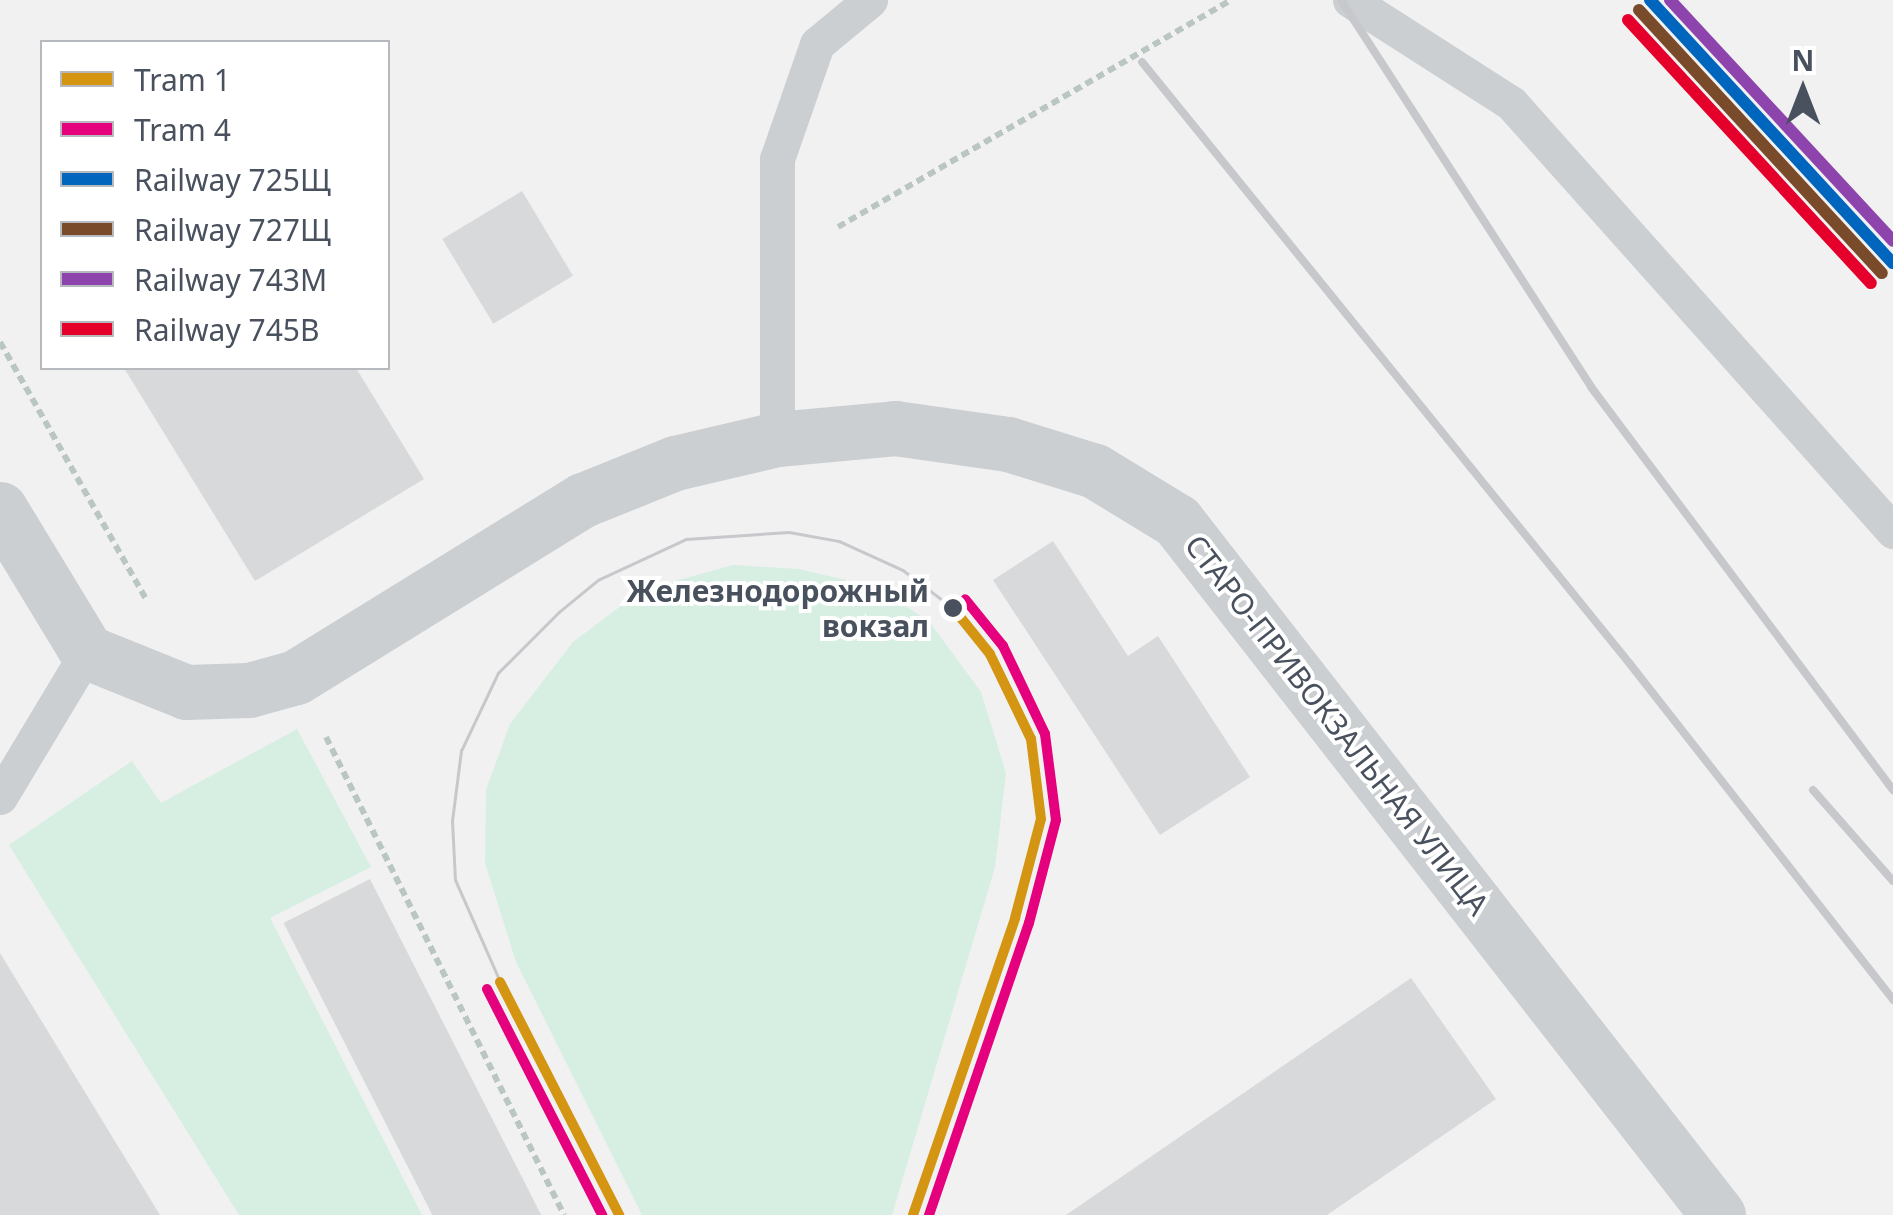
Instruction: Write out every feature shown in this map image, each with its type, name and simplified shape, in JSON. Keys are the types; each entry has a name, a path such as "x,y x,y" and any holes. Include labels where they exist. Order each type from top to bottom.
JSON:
{"street":[{"name":"СТАРО-ПРИВОКЗАЛЬНАЯ УЛИЦА","path":"87,652 186,692 249,690 296,677 583,500 676,463 776,439 895,428 1008,444 1096,471 1177,521 1718,1215"},
{"path":"0,509 87,652"}],"lane":[{"path":"776,439 778,159 817,44 870,0"},
{"path":"1350,0 1511,104 1893,530"},
{"path":"0,796 87,652"}],"path":[{"path":"895,196 1231,0"},
{"path":"0,342 151,609"},
{"path":"296,677 564,1215"}],"green space":[{"path":"733,565 798,569 872,586 928,620 981,692 1006,773 995,867 892,1215 642,1215 516,962 485,863 486,790 510,724 573,642 642,590"},
{"path":"297,729 371,867 270,918 422,1215 239,1215 9,845 132,761 161,803"}],"building":[{"path":"522,191 573,276 493,324 442,239"},
{"path":"125,370 357,370 424,479 255,581"},
{"path":"1053,541 1128,656 1158,636 1250,777 1160,835 993,580"},
{"path":"370,879 541,1215 432,1215 284,923"},
{"path":"0,953 160,1215 0,1215"},
{"path":"1411,978 1496,1099 1327,1215 1066,1215"}],"tram line":[{"path":"500,982 455,880 452,821 461,751 498,673 559,612 598,580 686,539 789,532 839,541 903,570 953,608"},
{"name":"4","path":"929,1215 1029,923 1056,820 1045,734 1003,646 965,599"},
{"name":"1","path":"913,1215 1015,918 1041,819 1031,739 990,654 953,608"},
{"name":"1","path":"500,982 619,1215"},
{"name":"4","path":"487,989 602,1215"}],"railway":[{"path":"1341,0 1591,387 1893,790"},
{"path":"1142,62 1630,664 1893,1000"},
{"path":"1813,790 1893,881"}],"rail line":[{"name":"725Щ","path":"1650,0 1893,263"},
{"name":"743М","path":"1670,0 1893,241"},
{"name":"727Щ","path":"1639,10 1882,273"},
{"name":"745В","path":"1628,20 1871,283"}],"place":[{"name":"Железнодорожный вокзал","path":"953,608"}]}
